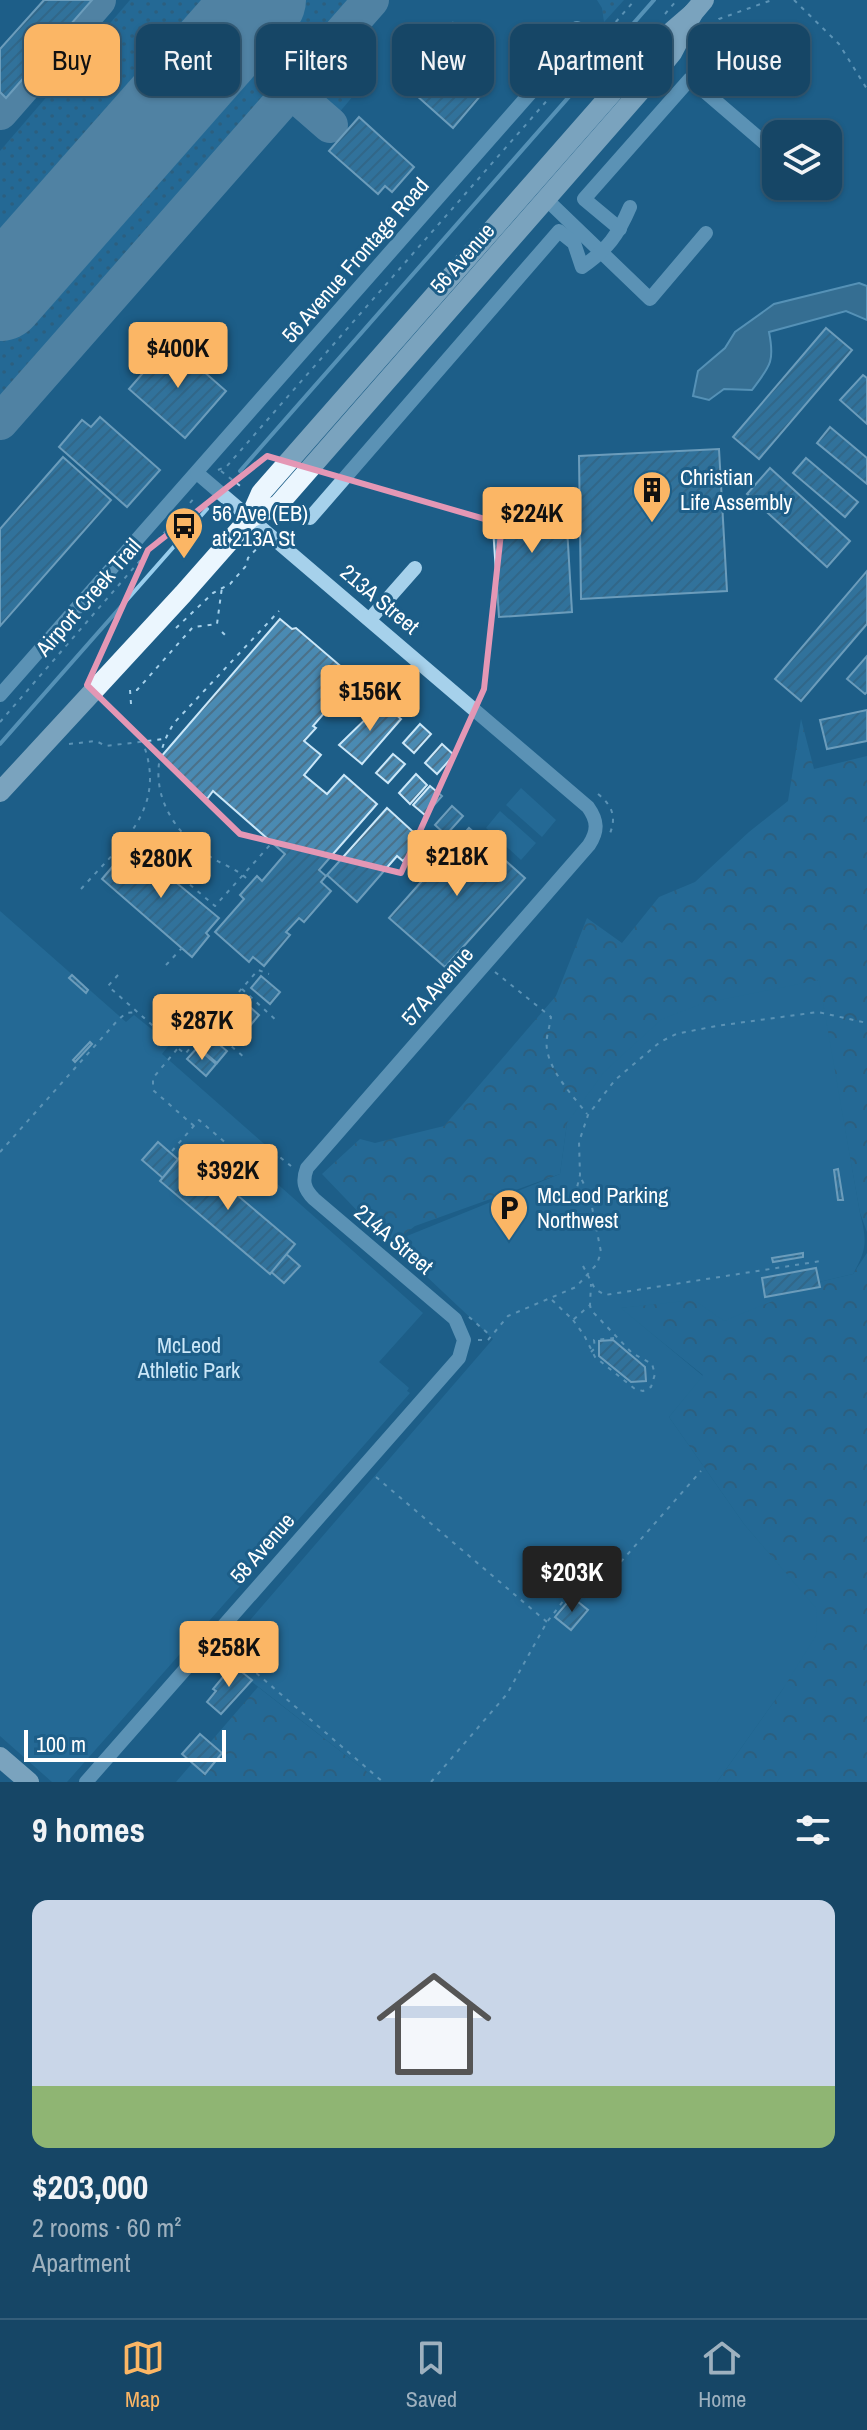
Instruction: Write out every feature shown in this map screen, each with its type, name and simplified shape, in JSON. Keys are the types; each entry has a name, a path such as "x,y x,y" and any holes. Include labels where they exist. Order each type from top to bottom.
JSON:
{"main road":[{"name":"56 Avenue","path":"0,792 250,518 261,493 658,41 699,6"},
{"name":"56 Avenue","path":"250,518 278,505 651,79 672,53 699,6"},
{"path":"538,177 546,199"},
{"path":"0,1757 29,1782"}],"street":[{"path":"620,229 584,199 690,79 762,141"},
{"name":"56 Avenue Frontage Road","path":"0,695 528,96"},
{"path":"546,199 650,299 706,233"},
{"path":"310,518 559,231 574,243 582,267 603,252 620,229 630,207"},
{"name":"213A Street","path":"197,473 588,807 596,829"},
{"path":"370,619 415,568"},
{"name":"57A Avenue","path":"300,1168 579,857 594,838 596,829"},
{"name":"214A Street","path":"300,1168 308,1193 455,1319 464,1340"},
{"name":"58 Avenue","path":"86,1782 459,1358 464,1340"}],"path":[{"path":"243,489 219,469 227,466 635,0"},
{"path":"719,19 772,0"},
{"path":"794,0 839,44 867,89"},
{"name":"Airport Creek Trail","path":"0,722 199,491"},
{"path":"167,636 222,587 230,584 259,546"},
{"path":"131,704 130,690 137,690 193,627 217,624 222,587"},
{"path":"246,878 212,858 179,830 165,806 157,764 174,723 279,611"},
{"path":"222,632 227,637"},
{"path":"235,647 240,653"},
{"path":"63,744 96,741 106,746 165,739"},
{"path":"81,889 129,833 148,802 150,765 143,743"},
{"path":"150,765 157,764"},
{"path":"151,786 159,786"},
{"path":"598,794 609,802 614,812 605,843"},
{"path":"129,833 215,906 270,845"},
{"path":"166,965 182,948"},
{"path":"118,975 108,986 185,1054 258,970 269,974"},
{"path":"498,974 551,1017 546,1045 550,1058 569,1092 588,1115"},
{"path":"241,988 277,1021"},
{"path":"0,1152 118,1020 126,1013 138,1012"},
{"path":"575,1196 580,1175 579,1142 588,1115 615,1080 640,1057 676,1034 818,1012 867,1023"},
{"path":"209,1026 245,1058"},
{"path":"178,1048 153,1078 153,1090 194,1126"},
{"path":"172,1151 199,1120 241,1156 262,1162 276,1154 300,1168"},
{"path":"464,1340 488,1340 508,1316 576,1287 597,1264 601,1252 590,1197 580,1175"},
{"path":"583,1266 595,1289 605,1295 821,1261"},
{"path":"550,1298 573,1320 591,1352 635,1389 647,1390 654,1380 652,1364 632,1353 591,1310 591,1282"},
{"path":"573,1320 590,1305"},
{"path":"468,1316 491,1336"},
{"path":"591,1352 595,1348 594,1340 616,1338"},
{"path":"363,1466 547,1622"},
{"path":"431,1782 507,1694 547,1622 571,1591 597,1589 701,1471"},
{"path":"214,1636 383,1782"}],"highlighted area":[{"path":"267,456 502,524 484,689 401,873 240,834 87,685 148,550"}],"green space":[{"path":"130,0 230,0 209,24 136,24 136,96 145,96 0,261 0,151 47,96 120,96 120,24 109,24"},
{"path":"293,0 362,0 341,24 272,24"},
{"path":"597,0 624,0 604,22"},
{"path":"256,42 256,96 277,96 0,411 0,333 209,96 240,96 240,60"},
{"path":"306,96 353,96 337,115 329,116"},
{"path":"801,719 814,769 867,756 867,1232 860,1213 818,980 567,1123 560,1174 415,1226 390,1245 322,1174 360,1139 375,1143 444,1126 556,996 587,918 622,943 659,897 695,882 788,801"},
{"path":"521,788 556,820 542,837 506,805"},
{"path":"500,811 536,843 521,860 486,828"},
{"name":"McLeod Athletic Park","path":"0,911 126,1022 134,1015 170,1044 162,1054 279,1157 265,1173 423,1313 379,1362 409,1388 407,1391 410,1393 67,1782 52,1782 0,1736"},
{"path":"819,980 864,1231 863,1251 853,1274 819,1282 724,1321 694,1300 621,1308 703,1376 669,1417 744,1524 816,1608 817,1634 783,1689 717,1782 380,1782 219,1656 493,1339 426,1276 407,1236 560,1174 567,1123 604,1072 662,1019 704,1003"},
{"path":"867,1253 867,1782 717,1782 783,1689 815,1608 744,1524 669,1417 703,1375 620,1308 819,1282 853,1274"},
{"path":"258,1687 380,1782 176,1782"}],"shaded area":[{"path":"859,283 867,286 867,320 846,311 769,332 770,363 752,390 724,389 709,400 693,396 698,371 725,348 735,332 774,304"}],"building":[{"path":"44,0 92,0 71,24 24,24 24,77 6,98 0,92 0,49"},
{"path":"417,96 480,96 453,128"},
{"path":"359,117 414,167 392,192 385,186 378,194 329,151"},
{"path":"826,328 852,350 759,459 733,437"},
{"path":"170,342 226,391 185,438 129,389"},
{"path":"863,375 867,378 867,424 840,400"},
{"path":"100,417 160,470 127,507 59,447 82,420 91,427"},
{"path":"830,427 867,458 867,484 817,443"},
{"name":"Christian Life Assembly","path":"719,449 727,591 581,599 579,456"},
{"path":"63,457 111,500 0,626 0,529"},
{"path":"806,458 858,502 845,517 793,473"},
{"path":"770,468 850,541 827,567 747,494"},
{"path":"565,493 572,612 499,617 491,498"},
{"path":"867,571 867,624 801,701 775,679"},
{"path":"280,619 292,629 296,628 351,675 346,681 349,684 304,741 321,755 304,775 327,794 344,775 377,804 319,870 326,876 321,882 331,891 304,922 299,918 286,932 290,935 264,966 253,957 249,962 215,932 244,899 240,895 257,876 262,881 285,854 213,791 207,799 160,758"},
{"path":"867,656 867,692 865,694 847,679"},
{"path":"382,703 401,719 362,764 339,745"},
{"path":"867,710 867,741 827,749 820,720"},
{"path":"420,724 431,734 414,753 403,743"},
{"path":"442,744 454,755 437,774 425,763"},
{"path":"393,754 405,764 388,783 376,773"},
{"path":"416,774 427,785 410,804 399,793"},
{"path":"430,786 442,796 425,815 413,805"},
{"path":"452,806 463,816 446,835 435,825"},
{"path":"387,808 422,840 403,861 397,856 357,902 327,875"},
{"path":"469,828 525,878 445,967 389,918"},
{"path":"131,845 219,918 192,957 102,879"},
{"path":"72,975 88,990 86,993 69,978"},
{"path":"261,976 280,992 270,1004 251,988"},
{"path":"240,998 259,1015 249,1027 229,1010"},
{"path":"228,1013 247,1029 237,1041 218,1025"},
{"path":"208,1035 227,1051 217,1063 198,1047"},
{"path":"90,1042 92,1044 75,1062 73,1060"},
{"path":"197,1048 216,1064 206,1076 187,1059"},
{"path":"158,1142 300,1266 284,1283 142,1160"},
{"path":"185,1151 295,1244 270,1274 160,1181"},
{"path":"838,1169 843,1200 838,1200 834,1170"},
{"path":"803,1253 803,1257 773,1262 772,1258"},
{"path":"816,1268 820,1287 765,1297 762,1278"},
{"path":"613,1340 645,1367 646,1381 631,1382 599,1356 599,1341"},
{"path":"572,1597 588,1610 571,1630 555,1617"},
{"path":"233,1665 252,1680 221,1714 207,1702 216,1691 213,1689"},
{"path":"200,1734 222,1753 205,1774 182,1754"}],"waterway":[{"path":"240,471 654,0"},
{"path":"0,744 207,509"}],"taxiway":[{"path":"0,112 98,0"},
{"path":"0,422 371,0"},
{"path":"297,96 330,125"}],"runway":[{"path":"0,296 261,0"}],"place":[{"name":"Christian Life Assembly","path":"652,524"},
{"name":"56 Ave (EB) at 213A St","path":"184,560"},
{"name":"McLeod Parking Northwest","path":"509,1242"}]}
